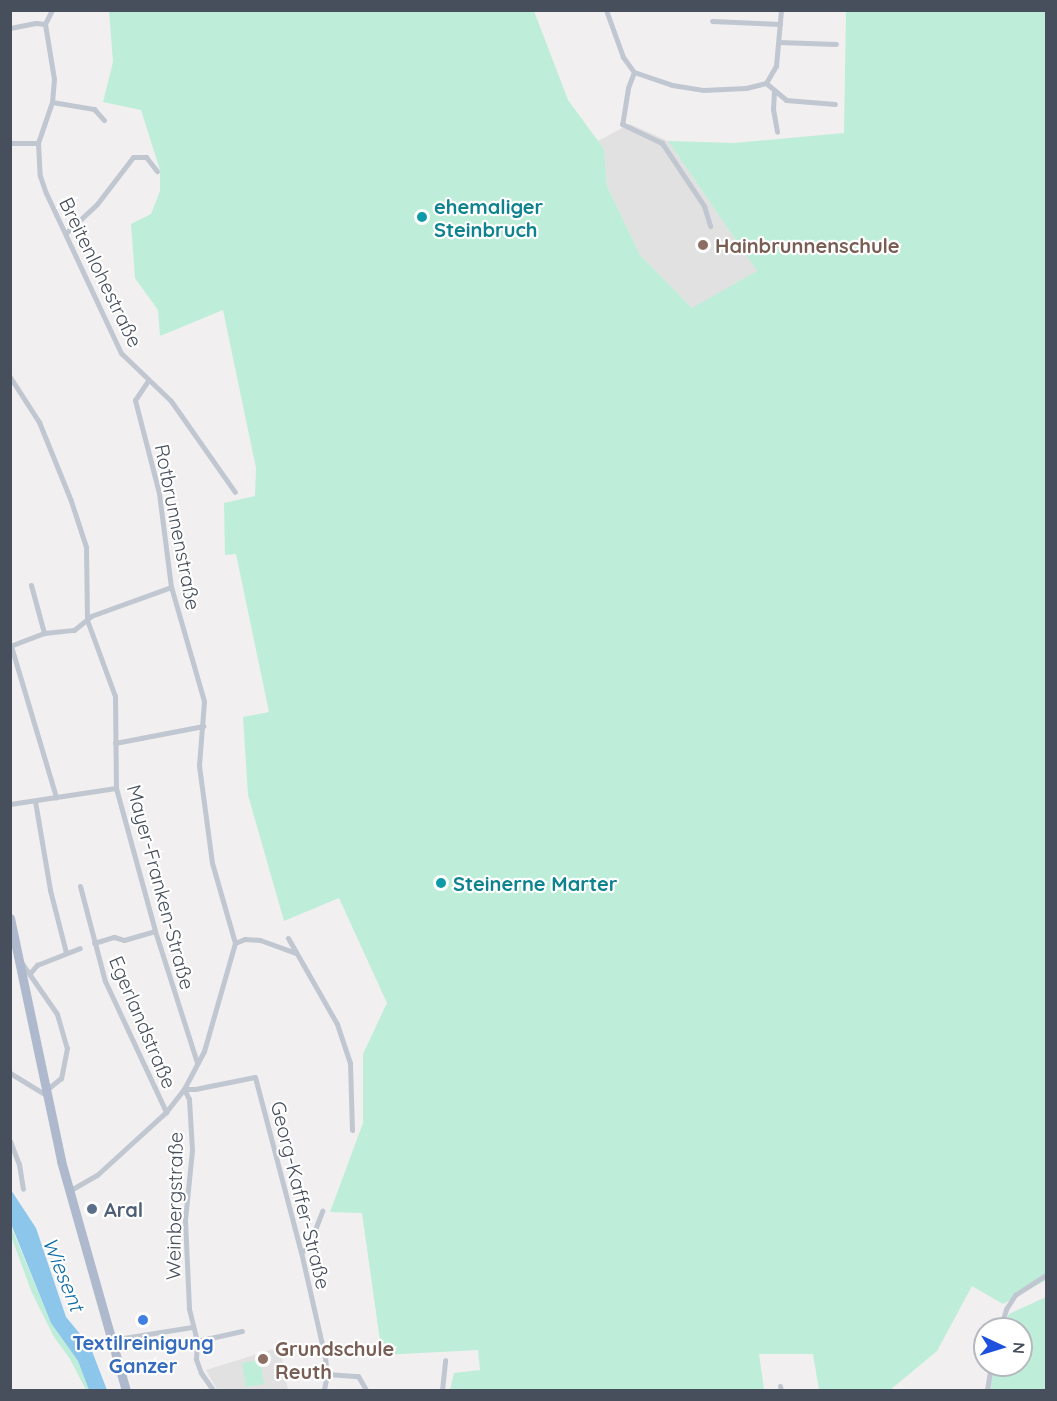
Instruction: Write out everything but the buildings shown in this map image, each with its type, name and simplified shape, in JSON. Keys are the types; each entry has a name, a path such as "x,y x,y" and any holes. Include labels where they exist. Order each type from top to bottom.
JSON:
{"main road":[{"path":"10,918 69,1191 126,1390"}],"street":[{"path":"10,27 45,24 52,10"},
{"path":"606,10 623,57 634,72 672,85 703,90 746,88 766,83 776,66 781,10"},
{"path":"712,21 780,24"},
{"name":"Breitenlohestraße","path":"45,24 54,79 52,102 38,143 40,176 121,353 171,401 235,492"},
{"path":"779,42 836,44"},
{"path":"634,72 628,88 622,124 662,143 704,206 710,226"},
{"path":"766,83 786,100 835,104"},
{"path":"774,91 773,109 777,132"},
{"path":"52,102 94,109 104,120"},
{"path":"10,142 38,143"},
{"path":"66,233 97,204 133,157 146,157 157,171"},
{"name":"Mayer-Franken-Straße","path":"10,377 39,422 71,501 86,547 87,620 115,696 116,788 155,931 197,1063"},
{"name":"Rotbrunnenstraße","path":"148,381 135,400 159,493 171,587 204,701 199,765 212,863 235,943"},
{"path":"31,585 45,633"},
{"path":"56,797 11,646 45,633 74,630 87,620 171,587"},
{"path":"114,743 203,726"},
{"path":"10,804 116,788"},
{"path":"35,801 50,890 66,953"},
{"name":"Egerlandstraße","path":"80,886 105,981 166,1112"},
{"name":"Egerlandstraße","path":"94,943 114,937 124,940 155,931"},
{"path":"288,938 337,1024 350,1064 352,1130"},
{"path":"69,1191 97,1175 166,1112 184,1089 204,1051 235,943 245,939 260,940 295,953"},
{"path":"30,974 37,964 80,948"},
{"path":"10,1073 46,1093 61,1078 67,1048 57,1014 21,962"},
{"name":"Georg-Kaffer-Straße","path":"184,1089 195,1089 255,1077 301,1252 327,1374 324,1390"},
{"name":"Weinbergstraße","path":"184,1089 189,1100 192,1150 185,1235 192,1327 197,1341 196,1359 201,1373 213,1390"},
{"path":"10,1141 19,1164 23,1189"},
{"path":"301,1252 308,1248 322,1211"},
{"path":"1004,1317 1015,1294 1047,1275"},
{"path":"110,1340 192,1327"},
{"path":"197,1341 242,1331"},
{"path":"442,1390 445,1360"},
{"path":"327,1374 358,1376 366,1390"}],"shaded area":[{"path":"630,124 668,141 758,272 784,301 692,308 640,255 607,186 604,149 598,141"},
{"name":"Grundschule Reuth","path":"280,1347 288,1390 217,1390 206,1370"}],"green space":[{"path":"109,11 534,11 568,100 604,149 607,186 640,255 692,308 757,271 668,141 734,143 844,133 846,11 1046,11 1046,1280 1003,1304 972,1286 937,1351 890,1390 819,1390 813,1354 759,1354 764,1389 757,1390 450,1390 454,1373 480,1370 478,1350 382,1355 362,1213 330,1212 363,1123 363,1054 387,1003 339,898 284,921 248,795 243,717 269,712 236,554 225,555 224,503 255,496 256,468 223,310 160,336 158,310 135,278 131,224 151,214 160,191 160,170 141,110 103,102 113,62"},
{"path":"10,1224 51,1323 78,1361 89,1390 86,1390 70,1359 54,1337 32,1293 11,1236"},
{"path":"1046,1297 1046,1390 990,1390 992,1377 1033,1377 1033,1317 1008,1317 1009,1314"},
{"path":"260,1360 264,1384 246,1387 242,1363"}],"water":[{"path":"11,1190 36,1228 66,1317 90,1346 107,1390 89,1390 78,1361 51,1323 11,1224"}],"place":[{"name":"ehemaliger Steinbruch","path":"422,217"},
{"name":"Hainbrunnenschule","path":"703,245"},
{"name":"Steinerne Marter","path":"441,883"},
{"name":"Aral","path":"92,1209"},
{"name":"Textilreinigung Ganzer","path":"143,1320"},
{"name":"Grundschule Reuth","path":"263,1359"}],"water label":[{"name":"Wiesent","path":"64,1274"}]}
